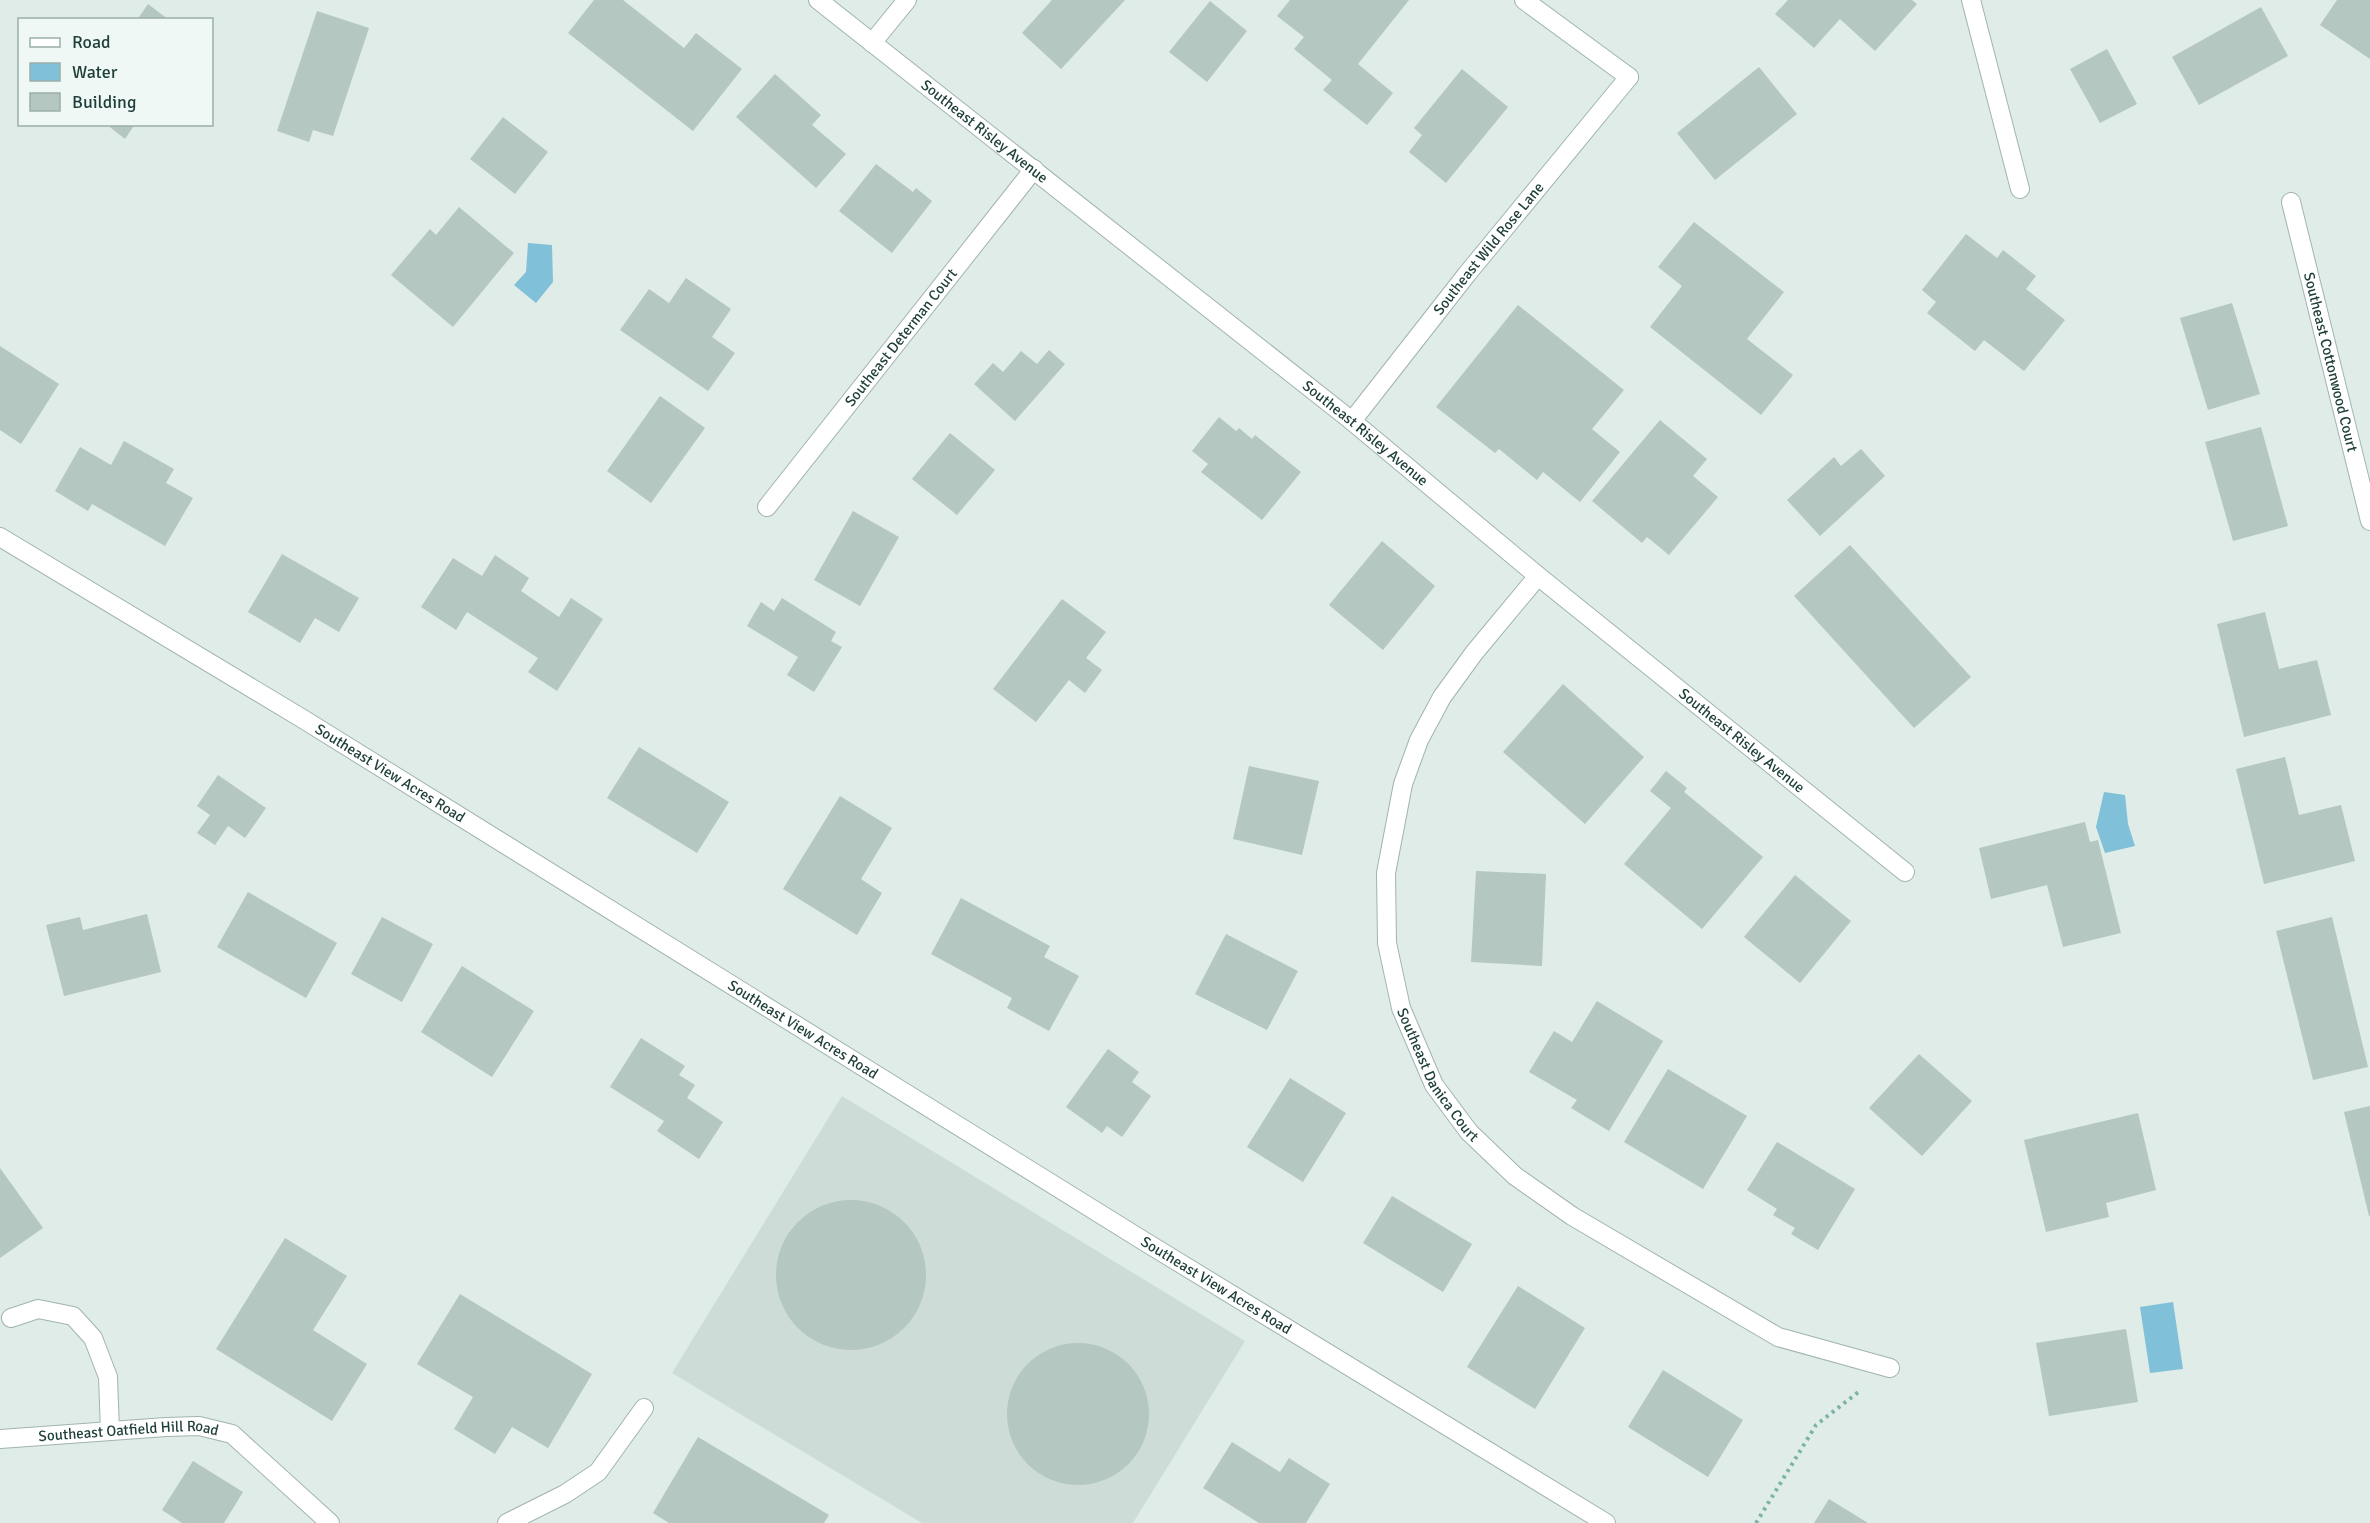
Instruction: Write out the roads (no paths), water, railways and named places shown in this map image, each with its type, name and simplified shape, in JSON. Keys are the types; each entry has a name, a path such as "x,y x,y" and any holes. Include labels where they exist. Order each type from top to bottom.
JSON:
{"street":[{"name":"Southeast Risley Avenue","path":"818,0 1352,421 1538,576 1905,872"},
{"path":"872,43 907,0"},
{"name":"Southeast Wild Rose Lane","path":"1352,421 1467,274 1629,77 1524,0"},
{"path":"1971,0 2020,189"},
{"name":"Southeast Determan Court","path":"767,507 1034,169"},
{"name":"Southeast Cottonwood Court","path":"2291,202 2370,521"},
{"name":"Southeast View Acres Road","path":"0,537 303,719 1156,1249 1606,1523"},
{"name":"Southeast Danica Court","path":"1538,576 1474,653 1442,698 1419,740 1403,784 1386,873 1387,943 1401,1008 1434,1085 1469,1131 1515,1176 1572,1216 1778,1337 1890,1368"},
{"path":"11,1318 38,1309 73,1316 93,1338 108,1377 110,1431"},
{"path":"507,1523 564,1494 598,1472 644,1408"},
{"name":"Southeast Oatfield Hill Road","path":"0,1439 199,1426 232,1434 330,1523"}],"water":[{"path":"528,243 552,245 553,282 536,303 514,285 526,272"},
{"path":"2104,792 2125,795 2128,824 2135,846 2105,853 2096,827"},
{"path":"2173,1302 2183,1369 2150,1373 2140,1307"}]}
